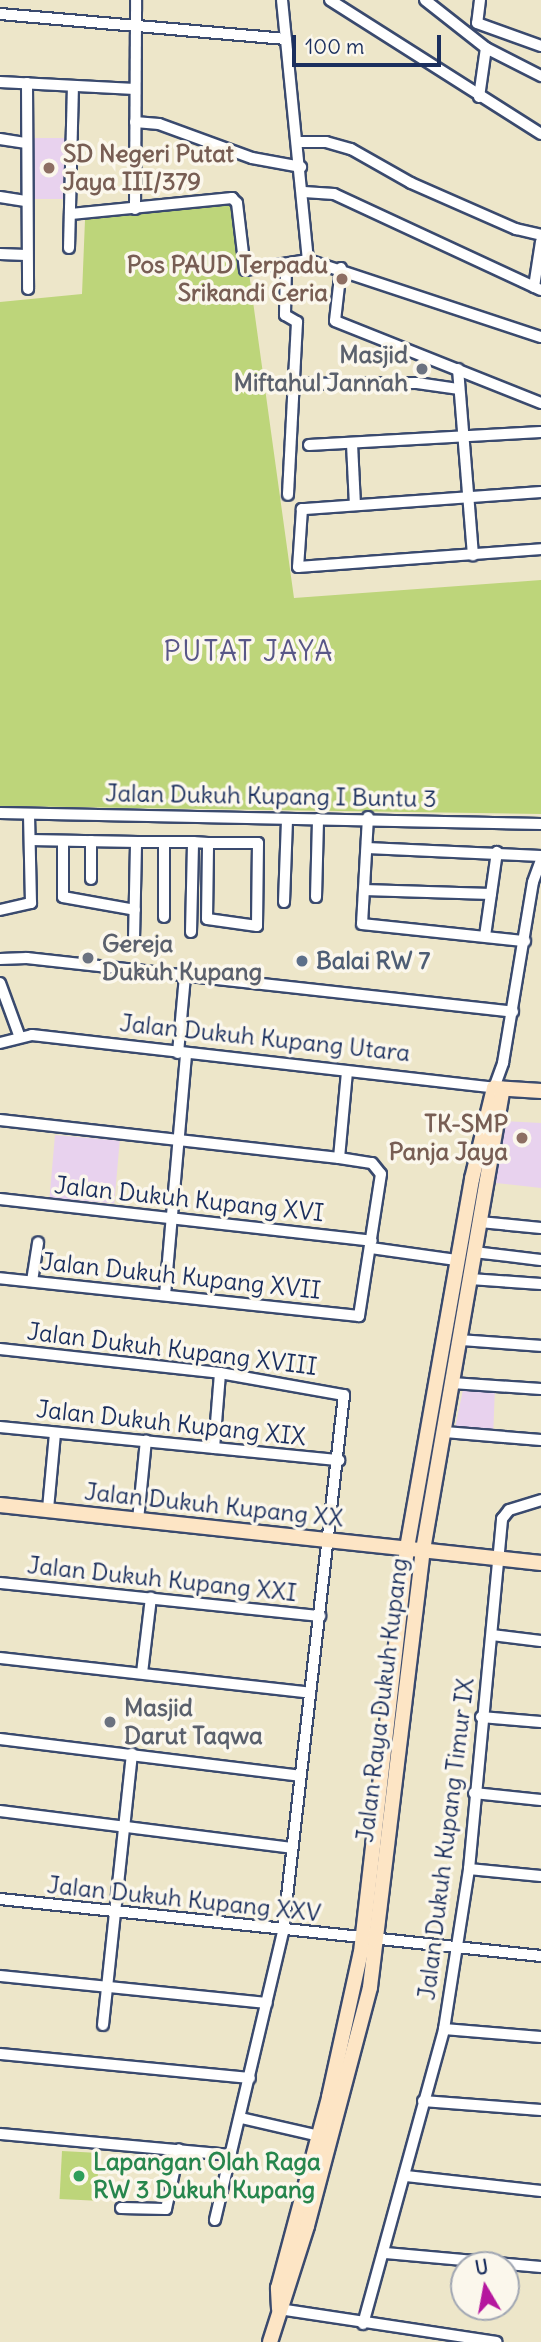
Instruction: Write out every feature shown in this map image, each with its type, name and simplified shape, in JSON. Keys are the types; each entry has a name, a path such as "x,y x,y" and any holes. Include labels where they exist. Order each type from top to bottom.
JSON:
{"street":[{"path":"135,209 136,0"},
{"path":"282,0 299,142 308,260"},
{"path":"330,0 541,134"},
{"path":"425,0 486,48 541,76"},
{"path":"480,0 477,23 541,46"},
{"path":"0,14 136,24 249,39 286,39"},
{"path":"479,97 486,48"},
{"path":"0,82 135,89"},
{"path":"27,83 24,201 28,289"},
{"path":"69,248 73,86"},
{"path":"135,122 159,124 252,158 301,167"},
{"path":"0,139 25,143"},
{"path":"299,142 351,149 411,183 516,229 541,235"},
{"path":"304,192 334,194 537,288 541,242"},
{"path":"0,197 24,201"},
{"path":"71,214 232,198 237,203 245,270 286,266 308,260 341,268 541,337"},
{"path":"0,254 26,255"},
{"path":"286,266 285,315 297,322 291,384 288,495"},
{"path":"341,268 335,321 541,403"},
{"path":"458,369 473,555"},
{"path":"291,384 417,383 458,389"},
{"path":"309,445 541,432"},
{"path":"352,444 355,505"},
{"path":"541,492 303,509 299,569 541,549"},
{"name":"Jalan Dukuh Kupang I Buntu 3","path":"0,813 318,819 368,817 541,824"},
{"path":"0,910 31,903 29,814"},
{"path":"368,817 362,924 525,941"},
{"path":"284,902 287,818"},
{"path":"316,897 318,819"},
{"path":"30,840 192,842 259,844 257,926 207,920 208,843"},
{"path":"63,841 63,897 135,910"},
{"path":"91,841 91,879"},
{"path":"134,940 136,842"},
{"path":"164,842 164,917"},
{"path":"191,932 192,842"},
{"path":"367,848 497,852 541,858 533,883 503,1063 502,1089 541,1091"},
{"path":"485,936 497,852"},
{"path":"364,890 491,894"},
{"path":"0,959 27,958 513,1012"},
{"path":"166,1295 185,976"},
{"path":"0,983 17,1036 0,1043"},
{"name":"Jalan Dukuh Kupang Utara","path":"17,1036 502,1089"},
{"path":"339,1158 347,1070"},
{"name":"Jalan Raya Dukuh Kupang","path":"279,2309 278,2288 319,2136 363,1938 407,1548 456,1261 502,1089"},
{"path":"0,1120 339,1158 380,1169 372,1244"},
{"name":"Jalan Raya Dukuh Kupang","path":"270,2342 279,2309 289,2291 360,2034 378,1939 423,1550 480,1222 479,1180"},
{"name":"Jalan Dukuh Kupang XVI","path":"0,1199 172,1216 372,1244 456,1261"},
{"path":"480,1222 541,1228"},
{"path":"32,1281 38,1242"},
{"name":"Jalan Dukuh Kupang XVII","path":"0,1278 357,1316 363,1312 372,1244"},
{"path":"474,1252 541,1261"},
{"path":"470,1279 541,1284"},
{"path":"460,1340 541,1346"},
{"name":"Jalan Dukuh Kupang XVIII","path":"0,1349 220,1373 339,1391 344,1401 339,1460"},
{"path":"214,1448 220,1373"},
{"path":"452,1383 541,1389"},
{"name":"Jalan Dukuh Kupang XIX","path":"0,1427 339,1460"},
{"path":"445,1432 541,1440"},
{"path":"48,1509 55,1433"},
{"path":"138,1520 146,1440"},
{"path":"215,2220 283,1932 339,1460"},
{"name":"Jalan Dukuh Kupang Timur IX","path":"363,2324 406,2176 423,2101 444,2029 459,1945 469,1869 481,1717 503,1516 541,1500"},
{"name":"Jalan Dukuh Kupang XX","path":"0,1505 541,1563"},
{"name":"Jalan Dukuh Kupang XXI","path":"0,1583 320,1616"},
{"path":"142,1673 151,1598"},
{"path":"492,1635 541,1642"},
{"path":"0,1658 310,1693"},
{"path":"481,1717 541,1722"},
{"path":"0,1739 300,1776"},
{"path":"103,2025 132,1754"},
{"path":"474,1793 541,1800"},
{"path":"0,1811 292,1848"},
{"path":"469,1869 541,1877"},
{"name":"Jalan Dukuh Kupang XXV","path":"0,1899 283,1932 459,1945 541,1956"},
{"path":"0,1976 107,1984 267,2003"},
{"path":"444,2029 541,2037"},
{"path":"0,2054 250,2078"},
{"path":"423,2101 541,2110"},
{"path":"241,2118 319,2136"},
{"path":"0,2134 231,2155"},
{"path":"121,2208 158,2212 168,2207 178,2149"},
{"path":"406,2176 541,2191"},
{"path":"384,2253 541,2267"},
{"path":"279,2309 363,2324 497,2342"}],"shaded area":[{"name":"SD Negeri Putat Jaya III/379","path":"27,138 71,138 71,199 27,199"},
{"path":"505,1121 541,1123 541,1188 496,1183"},
{"path":"55,1135 120,1141 114,1203 50,1198"},
{"path":"464,1385 495,1387 493,1438 454,1433"}],"green space":[{"path":"238,193 294,598 541,580 541,814 0,806 0,302 82,294 85,220"},
{"name":"Lapangan Olah Raga RW 3 Dukuh Kupang","path":"62,2151 99,2153 96,2201 59,2199"}],"place":[{"name":"SD Negeri Putat Jaya III/379","path":"49,168"},
{"name":"Pos PAUD Terpadu Srikandi Ceria","path":"342,279"},
{"name":"Masjid Miftahul Jannah","path":"422,369"},
{"name":"Gereja Dukuh Kupang","path":"88,958"},
{"name":"Balai RW 7","path":"302,961"},
{"name":"TK-SMP Panja Jaya","path":"522,1138"},
{"name":"Masjid Darut Taqwa","path":"110,1722"},
{"name":"Lapangan Olah Raga RW 3 Dukuh Kupang","path":"79,2176"}],"district":[{"name":"PUTAT JAYA","path":"249,651"}]}
